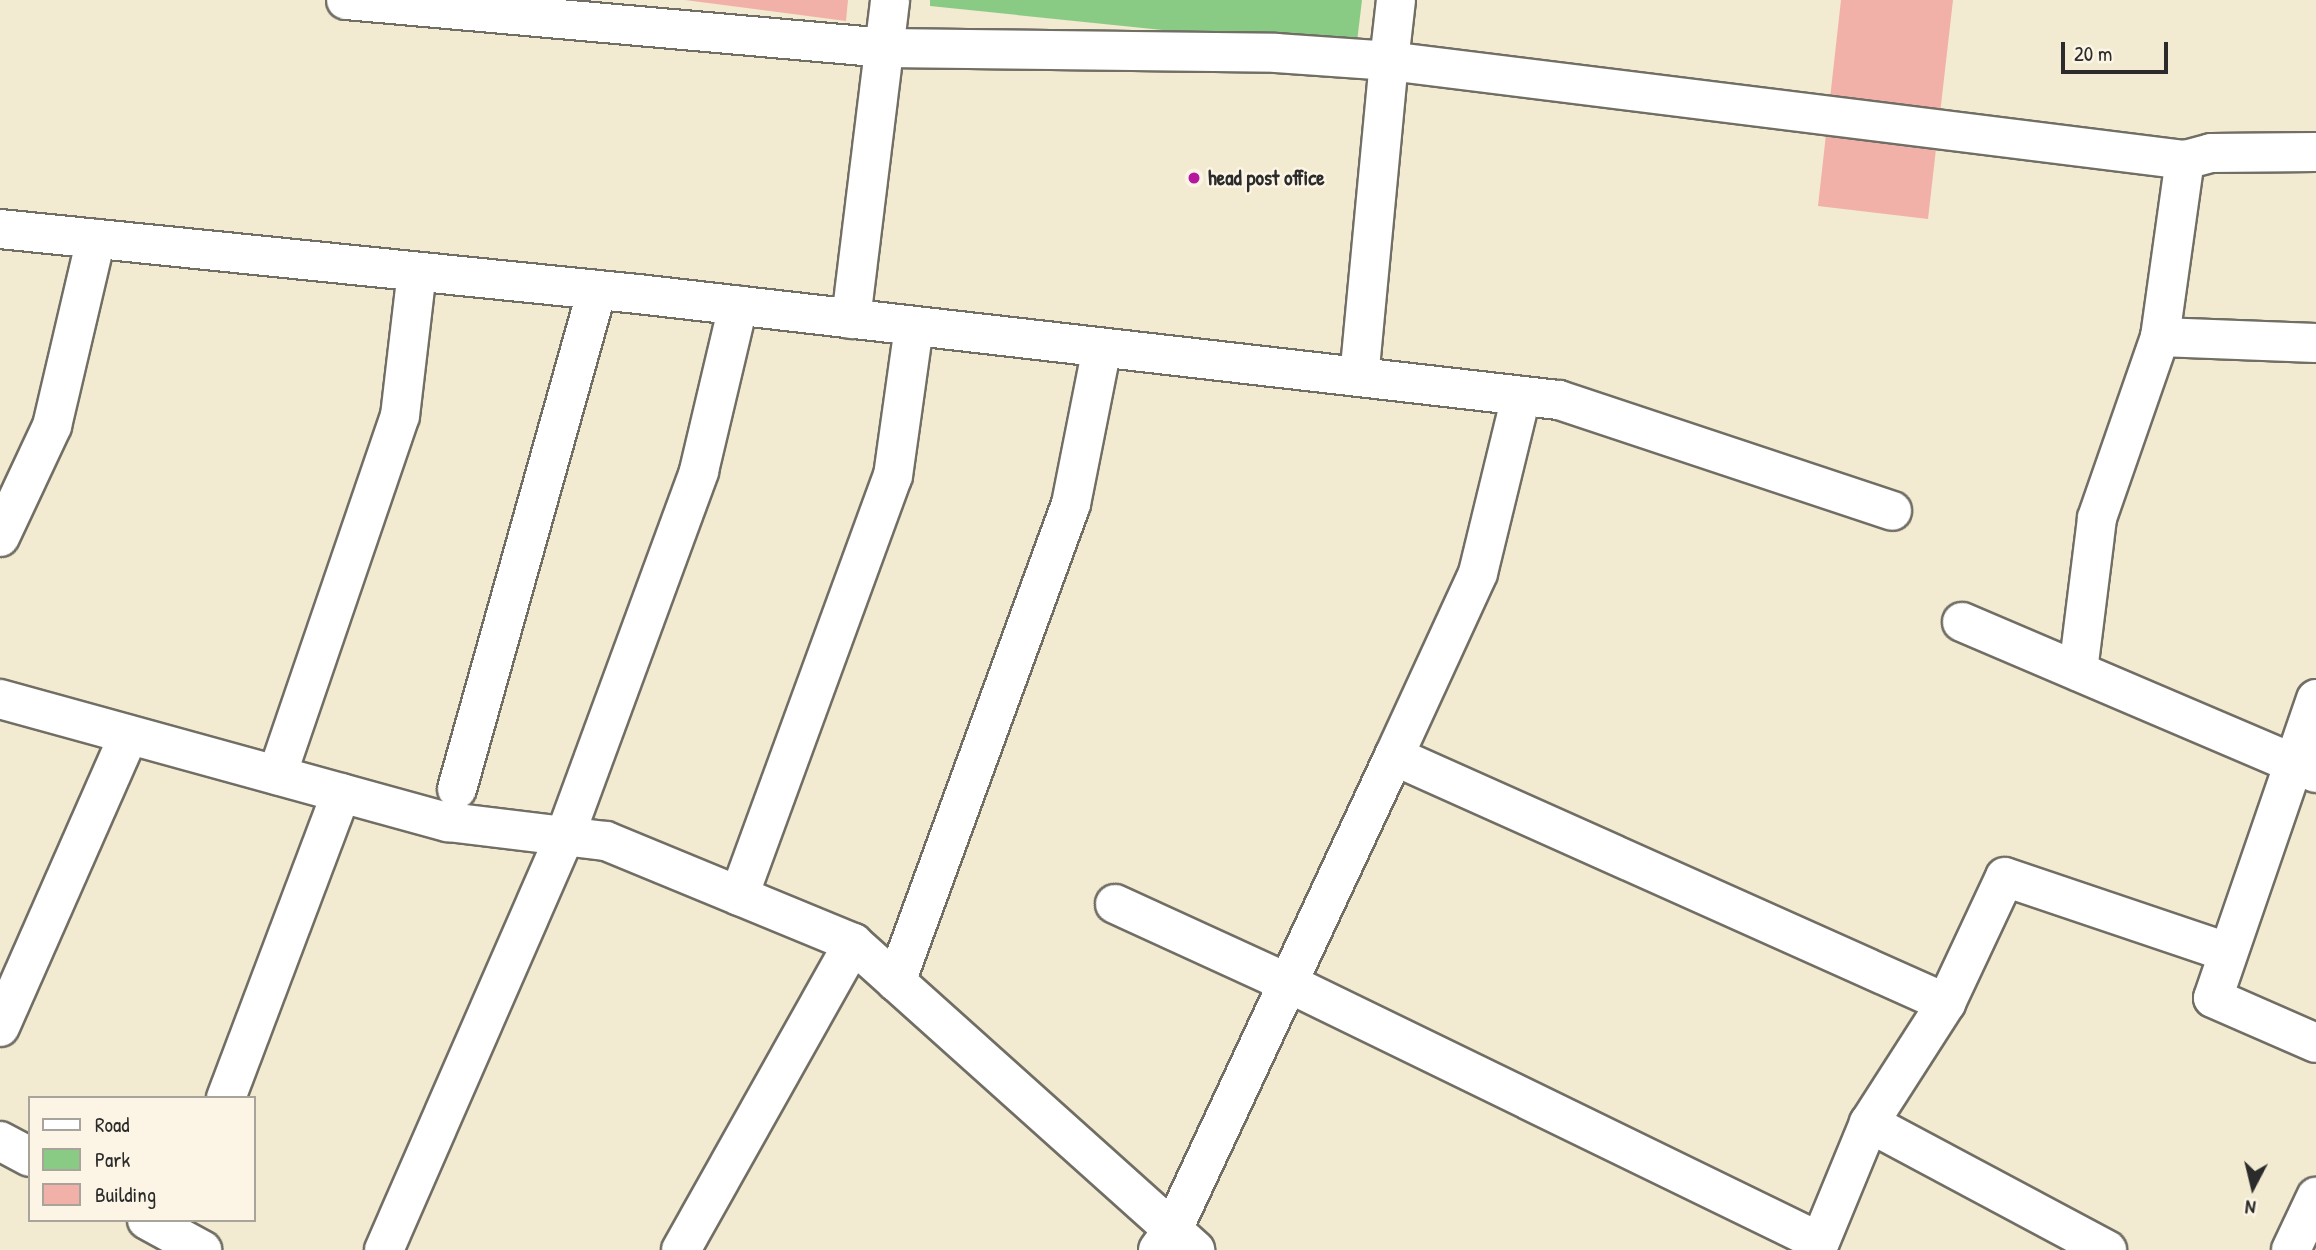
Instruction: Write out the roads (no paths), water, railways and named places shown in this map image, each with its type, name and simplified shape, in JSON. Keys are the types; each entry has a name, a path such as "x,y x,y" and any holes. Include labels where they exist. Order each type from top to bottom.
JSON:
{"street":[{"path":"346,0 886,48 1276,53 1390,61 2185,160 2211,153 2316,152"},
{"path":"851,319 890,0"},
{"path":"1359,377 1396,0"},
{"path":"2078,671 2097,518 2160,337 2185,160"},
{"path":"0,229 597,290 1559,400 1892,511"},
{"path":"0,537 52,426 96,239"},
{"path":"278,775 400,416 417,272"},
{"path":"457,789 597,290"},
{"path":"384,1250 565,836 699,471 738,306"},
{"path":"739,896 893,477 914,326"},
{"path":"2160,337 2316,343"},
{"path":"896,982 1070,504 1102,348"},
{"path":"0,699 448,822 606,841 853,943 1175,1243 1478,573 1521,396"},
{"path":"1962,622 2305,768"},
{"path":"2316,699 2305,768 2227,952 2213,998 2316,1042"},
{"path":"0,1027 129,735"},
{"path":"1394,756 1946,1003"},
{"path":"227,1096 341,793"},
{"path":"1115,904 1290,984 1820,1242 1869,1123 1946,1003 2005,877 2227,952"},
{"path":"681,1250 853,943"},
{"path":"1869,1123 2107,1250"},
{"path":"0,1141 28,1156"},
{"path":"2291,1250 2316,1196"}],"place":[{"name":"head post office","path":"1194,178"}]}
